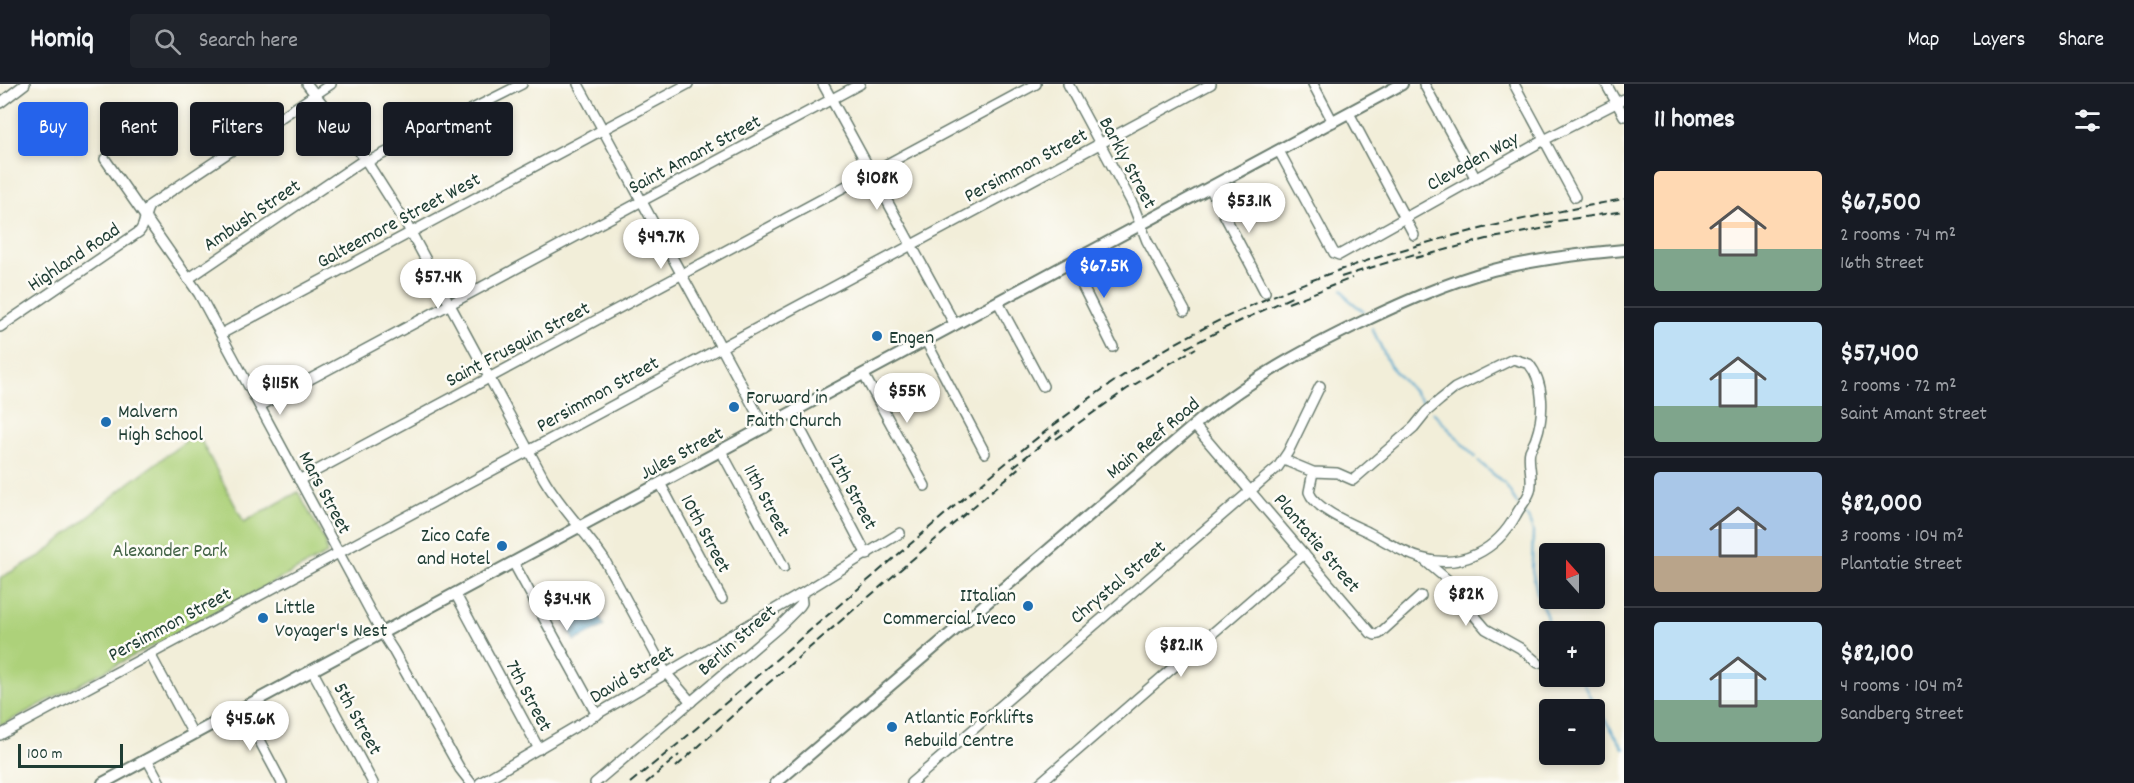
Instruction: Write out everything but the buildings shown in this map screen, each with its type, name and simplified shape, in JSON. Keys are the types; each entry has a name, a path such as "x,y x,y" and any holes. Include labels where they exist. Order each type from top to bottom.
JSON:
{"main road":[{"name":"Jules Street","path":"103,783 1402,84"},
{"name":"Main Reef Road","path":"776,783 1194,425 1243,387 1286,360 1410,300 1463,280 1515,265 1624,250"}],"street":[{"path":"0,90 3,101 25,84"},
{"path":"307,84 366,161 411,233 549,488 604,559 666,673 691,702"},
{"name":"Highland Road","path":"0,327 134,236 143,227 150,205 331,84"},
{"name":"Ambush Street","path":"189,279 366,161 522,84"},
{"path":"578,84 765,428"},
{"name":"Galteemore Street West","path":"221,334 688,84"},
{"path":"823,84 955,325"},
{"name":"Saint Amant Street","path":"260,406 860,84"},
{"name":"Saint Frusquin Street","path":"300,480 1036,84"},
{"name":"Barkly Street","path":"1068,84 1185,311"},
{"name":"Persimmon Street","path":"0,735 1211,84"},
{"path":"1312,84 1333,122"},
{"path":"1424,84 1476,179"},
{"path":"1514,84 1575,197"},
{"path":"1606,84 1620,101 1624,116"},
{"name":"Cleveden Way","path":"1279,151 1334,253 1339,255 1544,140 1620,101"},
{"path":"1349,113 1414,235"},
{"name":"Mars Street","path":"105,159 189,279 382,633 460,769 471,783"},
{"path":"1210,188 1265,292"},
{"path":"1071,263 1113,347"},
{"path":"998,302 1042,386"},
{"path":"926,341 985,453"},
{"path":"1284,460 1313,472 1333,472 1350,480 1355,479 1455,388 1510,360 1517,359 1529,364 1535,373 1542,402 1537,435 1530,454 1531,484 1527,498 1505,533 1485,550 1460,561 1435,561 1404,553 1324,508 1309,494 1313,472"},
{"path":"864,375 925,486"},
{"name":"Chrystal Street","path":"911,783 1252,491 1284,460 1320,386"},
{"name":"12th Street","path":"792,413 867,555"},
{"name":"Plantatie Street","path":"1194,425 1371,633 1379,634 1421,596"},
{"name":"11th Street","path":"721,451 783,567"},
{"name":"10th Street","path":"660,483 722,599"},
{"name":"Berlin Street","path":"596,783 796,610 802,603 801,594 900,533"},
{"path":"1040,783 1304,554"},
{"path":"1422,559 1456,587 1467,607 1486,629 1520,648 1538,663"},
{"path":"513,562 597,715"},
{"name":"7th Street","path":"455,593 538,749"},
{"name":"David Street","path":"480,783 801,594"},
{"path":"150,654 193,734"},
{"name":"5th Street","path":"312,670 373,783"},
{"path":"242,708 282,783"},
{"path":"147,759 160,783"}],"green space":[{"name":"Alexander Park","path":"197,433 244,522 298,492 325,541 327,554 0,726 0,578 42,555 129,483"}],"water":[{"path":"592,603 604,626 575,641 563,619"}],"waterway":[{"path":"1342,289 1347,298 1364,312"},
{"path":"1372,328 1390,366 1427,406"},
{"path":"1433,412 1475,457"},
{"path":"1478,461 1505,484 1518,505"},
{"path":"1521,510 1528,518 1533,531 1532,570 1538,597 1547,621"},
{"path":"1585,687 1624,749"}],"railway":[{"path":"630,783 1019,452 1092,397 1168,348 1259,302 1360,263 1463,233 1624,199"},
{"path":"1544,223 1624,211"},
{"path":"1415,258 1487,239 1552,227"},
{"path":"1341,277 1421,252"},
{"path":"1288,303 1352,278"},
{"path":"1186,348 1294,296"},
{"path":"1056,439 1127,389 1196,348"},
{"path":"1013,467 1060,430"},
{"path":"676,767 764,687 1022,465"},
{"path":"646,783 679,755"}],"place":[{"name":"Engen","path":"877,336"},
{"name":"Forward in Faith Church","path":"734,407"},
{"name":"Malvern High School","path":"106,422"},
{"name":"Zico Cafe and Hotel","path":"502,546"},
{"name":"IItalian Commercial Iveco","path":"1028,606"},
{"name":"Little Voyager's Nest","path":"263,618"},
{"name":"Atlantic Forklifts Rebuild Centre","path":"892,727"}]}
